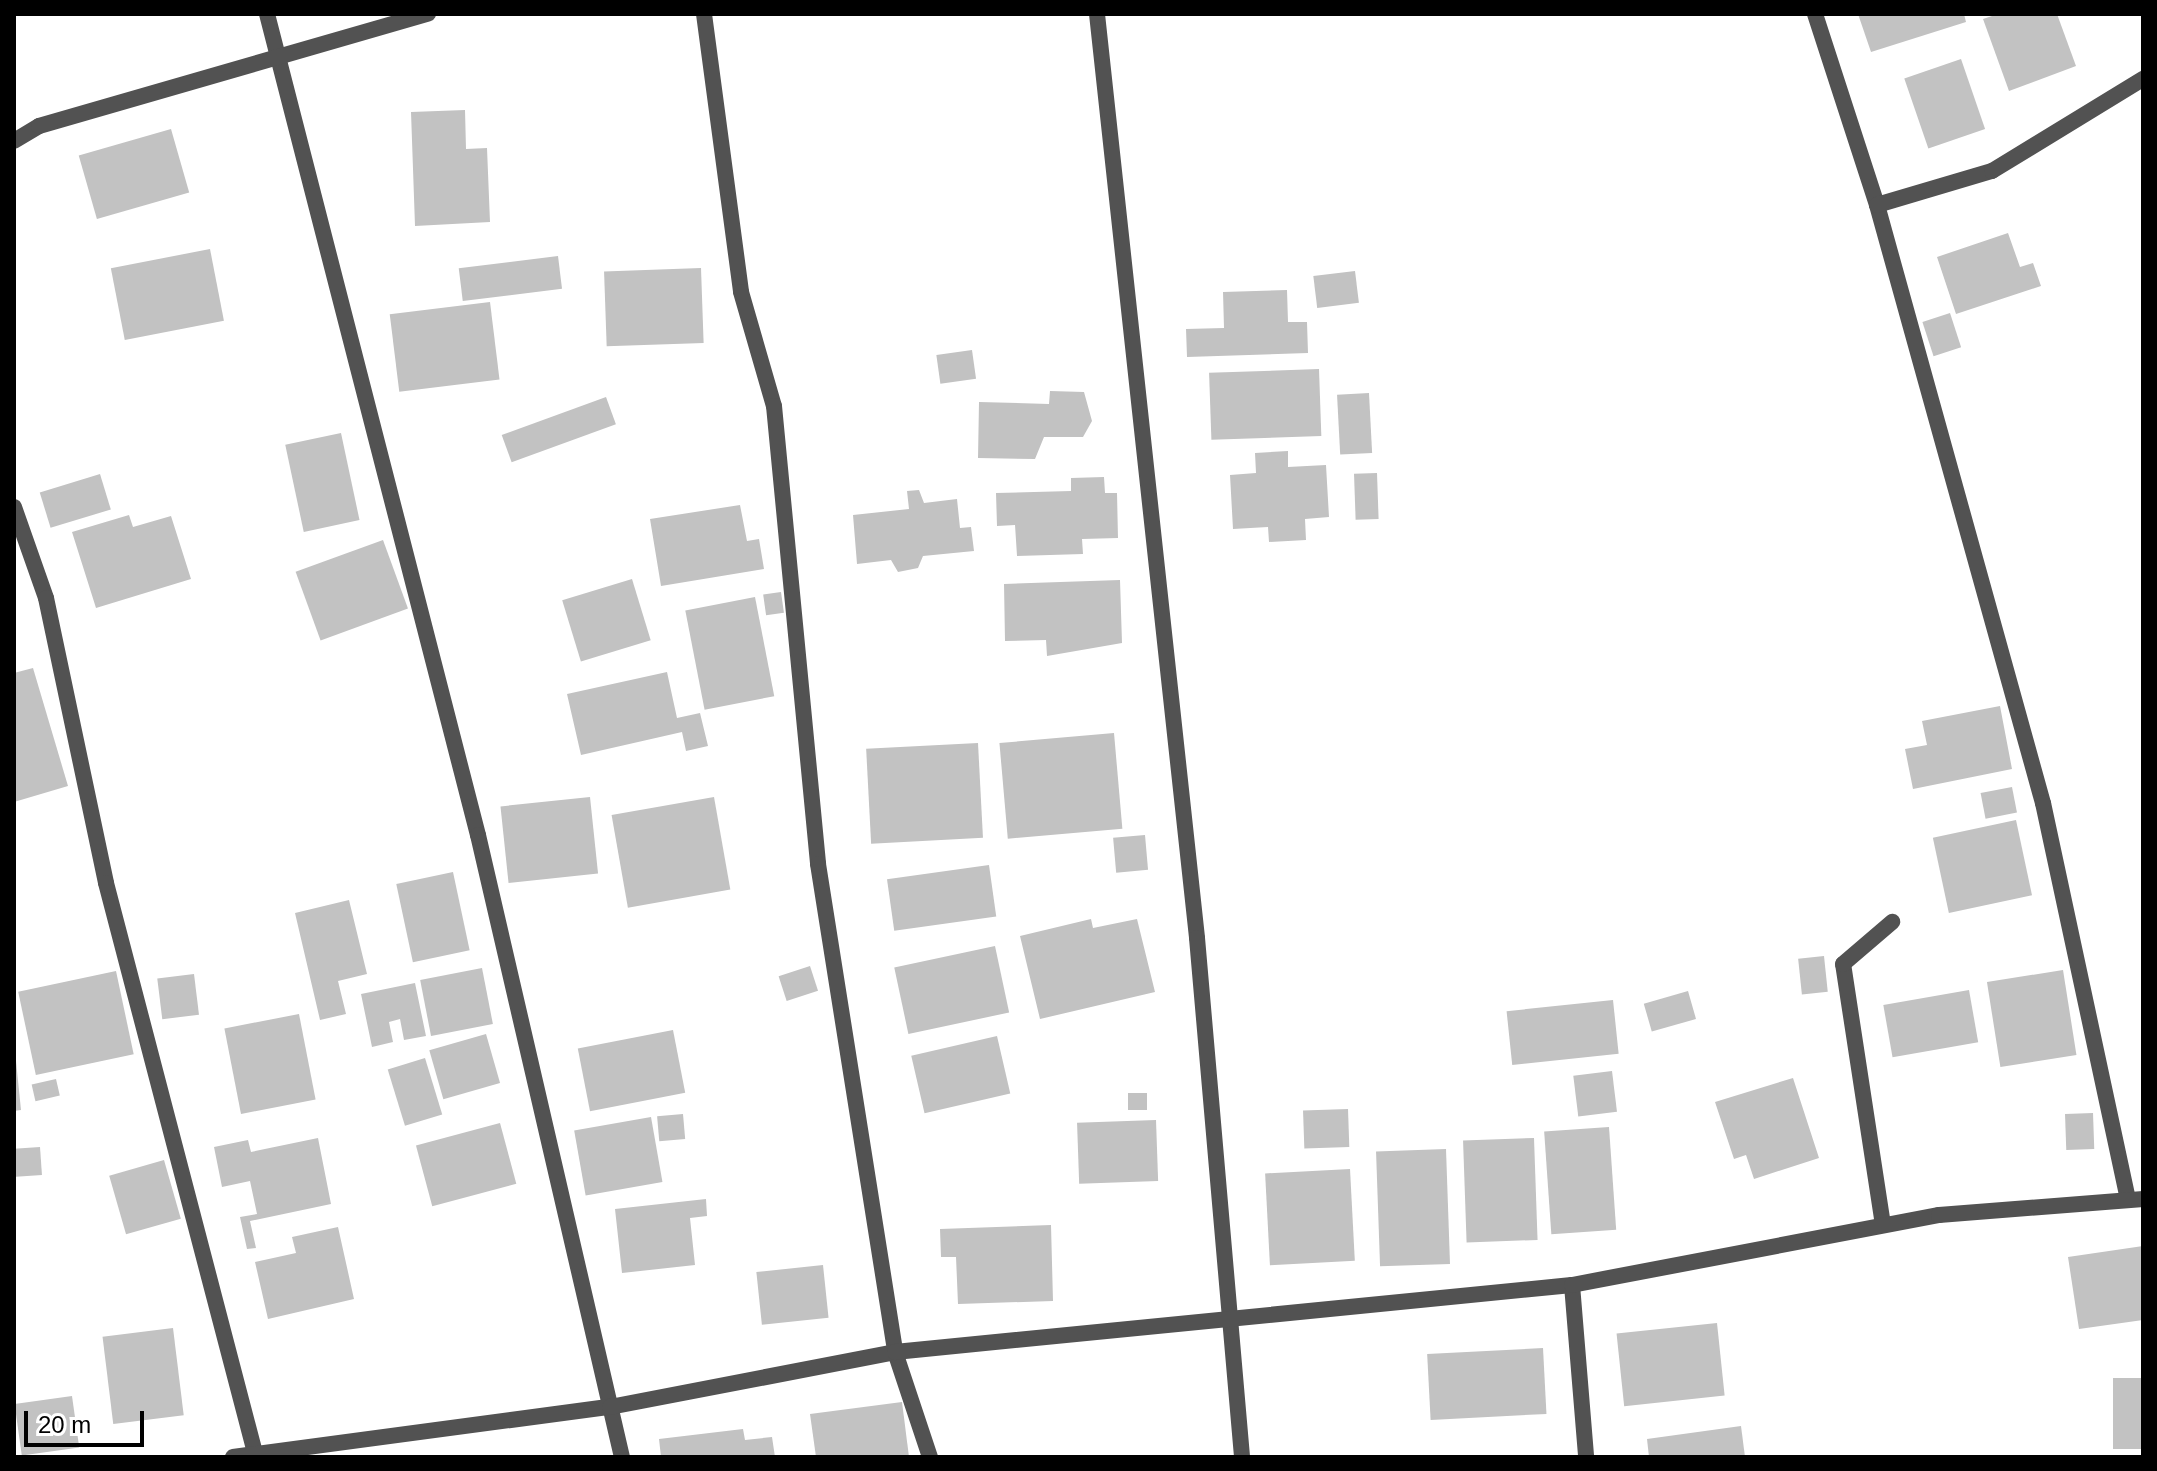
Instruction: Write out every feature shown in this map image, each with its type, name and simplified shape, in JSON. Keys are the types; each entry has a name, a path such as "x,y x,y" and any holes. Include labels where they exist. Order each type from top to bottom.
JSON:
{"street":[{"path":"267,14 478,835 622,1457"},
{"path":"14,141 39,126 278,54 428,14"},
{"path":"704,14 741,292 774,406 818,864 895,1352 930,1457"},
{"path":"1097,14 1231,1314 1242,1457"},
{"path":"233,1457 255,1453 371,1450 895,1352 1231,1314 1572,1285 1883,1225 2136,1199 2043,803 1877,205 1815,14"},
{"path":"1877,205 1992,171 2143,79"},
{"path":"14,507 46,598 106,883 255,1453"},
{"path":"1883,1225 1843,964 1892,922"},
{"path":"1572,1285 1586,1457"}],"building":[{"path":"1858,14 1964,14 1966,22 1871,52"},
{"path":"1998,14 2057,14 2076,66 2009,91 1983,19"},
{"path":"1961,59 1985,129 1928,149 1904,79"},
{"path":"465,110 466,149 487,148 490,222 415,226 411,112"},
{"path":"171,129 189,192 97,219 79,155"},
{"path":"2008,233 2020,267 2033,263 2041,286 1956,314 1937,257"},
{"path":"210,249 224,321 125,340 111,268"},
{"path":"558,256 562,289 463,301 459,268"},
{"path":"701,268 704,343 607,346 604,271"},
{"path":"1355,271 1359,303 1317,308 1313,276"},
{"path":"1287,290 1288,322 1307,322 1308,353 1187,357 1186,329 1224,328 1223,292"},
{"path":"490,302 500,379 399,392 390,314"},
{"path":"1950,313 1961,347 1934,356 1922,322"},
{"path":"972,350 976,379 940,384 936,355"},
{"path":"1319,369 1321,436 1211,440 1209,373"},
{"path":"1050,391 1084,392 1092,421 1083,437 1044,437 1035,459 978,458 979,402 1049,404"},
{"path":"1369,393 1372,453 1340,455 1337,395"},
{"path":"606,397 616,424 512,462 502,435"},
{"path":"341,433 360,520 304,532 285,445"},
{"path":"1288,451 1288,467 1326,465 1329,517 1305,519 1306,540 1269,542 1268,527 1233,529 1230,475 1256,473 1255,453"},
{"path":"1377,473 1379,519 1356,520 1354,474"},
{"path":"100,474 111,509 51,528 40,492"},
{"path":"1104,477 1105,493 1117,493 1118,538 1082,539 1083,554 1017,556 1015,525 997,526 996,493 1071,491 1071,478"},
{"path":"919,490 924,503 957,499 960,528 971,527 974,551 923,556 918,568 898,572 891,560 857,564 853,515 909,509 907,491"},
{"path":"740,505 747,541 759,539 764,569 661,586 650,519"},
{"path":"129,515 133,527 171,516 191,579 96,608 72,532"},
{"path":"383,540 408,609 321,640 296,572"},
{"path":"632,579 651,640 581,662 562,600"},
{"path":"1120,580 1122,643 1047,656 1046,640 1005,641 1004,584"},
{"path":"781,592 784,613 766,615 763,595"},
{"path":"755,597 774,696 705,710 685,611"},
{"path":"33,668 68,786 14,802 14,673"},
{"path":"667,672 677,718 700,713 708,746 686,751 682,732 581,755 567,694"},
{"path":"2000,706 2012,769 1913,789 1905,749 1927,745 1922,721"},
{"path":"1114,733 1122,829 1008,839 999,743"},
{"path":"978,743 983,838 871,844 866,749"},
{"path":"2012,787 2017,813 1986,819 1981,793"},
{"path":"590,797 598,874 509,883 500,806"},
{"path":"714,797 730,890 628,908 612,815"},
{"path":"2016,820 2032,895 1949,913 1933,838"},
{"path":"1145,835 1148,870 1116,873 1113,838"},
{"path":"989,865 996,916 894,931 887,879"},
{"path":"453,872 470,950 413,962 396,884"},
{"path":"349,900 367,974 338,981 346,1014 320,1020 295,913"},
{"path":"1091,919 1093,928 1137,919 1155,992 1040,1019 1020,936"},
{"path":"995,946 1009,1013 908,1034 894,967"},
{"path":"1824,956 1828,992 1802,995 1798,959"},
{"path":"810,966 818,991 787,1001 779,976"},
{"path":"482,968 493,1024 431,1036 420,980"},
{"path":"2063,970 2076,1055 2000,1067 1987,982"},
{"path":"116,971 134,1054 36,1075 18,992"},
{"path":"194,974 199,1015 162,1019 157,979"},
{"path":"415,983 426,1036 404,1040 400,1019 389,1022 393,1042 372,1047 361,994"},
{"path":"1969,990 1978,1042 1893,1057 1883,1005"},
{"path":"1688,991 1696,1019 1652,1032 1644,1004"},
{"path":"1613,1000 1619,1054 1512,1065 1507,1011"},
{"path":"299,1014 316,1099 241,1114 224,1029"},
{"path":"673,1030 685,1093 590,1111 578,1049"},
{"path":"486,1034 500,1083 443,1099 429,1050"},
{"path":"997,1036 1010,1093 925,1113 911,1056"},
{"path":"425,1058 442,1114 405,1126 388,1069"},
{"path":"14,1062 21,1110 14,1111"},
{"path":"1612,1071 1617,1112 1578,1116 1573,1076"},
{"path":"1793,1078 1819,1158 1754,1179 1746,1155 1734,1159 1715,1102"},
{"path":"56,1079 60,1096 35,1101 32,1085"},
{"path":"1128,1093 1147,1093 1147,1110 1128,1110"},
{"path":"1348,1109 1349,1147 1304,1149 1303,1111"},
{"path":"2093,1113 2094,1149 2066,1150 2065,1114"},
{"path":"683,1114 685,1139 659,1141 657,1116"},
{"path":"651,1117 662,1182 586,1196 574,1131"},
{"path":"1156,1120 1158,1181 1079,1184 1077,1123"},
{"path":"500,1123 516,1184 432,1206 416,1146"},
{"path":"1609,1127 1616,1230 1551,1234 1544,1132"},
{"path":"318,1138 331,1204 250,1221 256,1248 247,1249 240,1217 257,1214 250,1181 222,1187 214,1147 248,1140 251,1152"},
{"path":"1534,1138 1538,1240 1467,1242 1463,1140"},
{"path":"40,1147 42,1175 16,1177 14,1149"},
{"path":"1446,1149 1450,1264 1380,1266 1376,1151"},
{"path":"164,1160 181,1219 126,1234 109,1176"},
{"path":"1350,1169 1355,1261 1270,1265 1265,1173"},
{"path":"706,1199 707,1216 690,1218 695,1265 622,1273 615,1209"},
{"path":"1051,1225 1053,1301 958,1304 956,1257 941,1257 940,1229"},
{"path":"338,1227 354,1299 268,1319 255,1262 296,1253 292,1237"},
{"path":"2143,1246 2143,1320 2079,1329 2068,1257"},
{"path":"823,1265 829,1318 762,1325 756,1272"},
{"path":"1717,1323 1725,1396 1624,1406 1617,1334"},
{"path":"173,1328 184,1415 113,1424 103,1337"},
{"path":"1543,1348 1546,1414 1431,1420 1427,1354"},
{"path":"2113,1378 2143,1378 2143,1449 2113,1449"},
{"path":"72,1396 79,1447 22,1456 15,1404"},
{"path":"902,1402 909,1457 816,1457 810,1414"},
{"path":"1741,1426 1745,1457 1649,1457 1647,1439"},
{"path":"743,1429 745,1440 772,1437 775,1457 661,1457 659,1439"}]}
